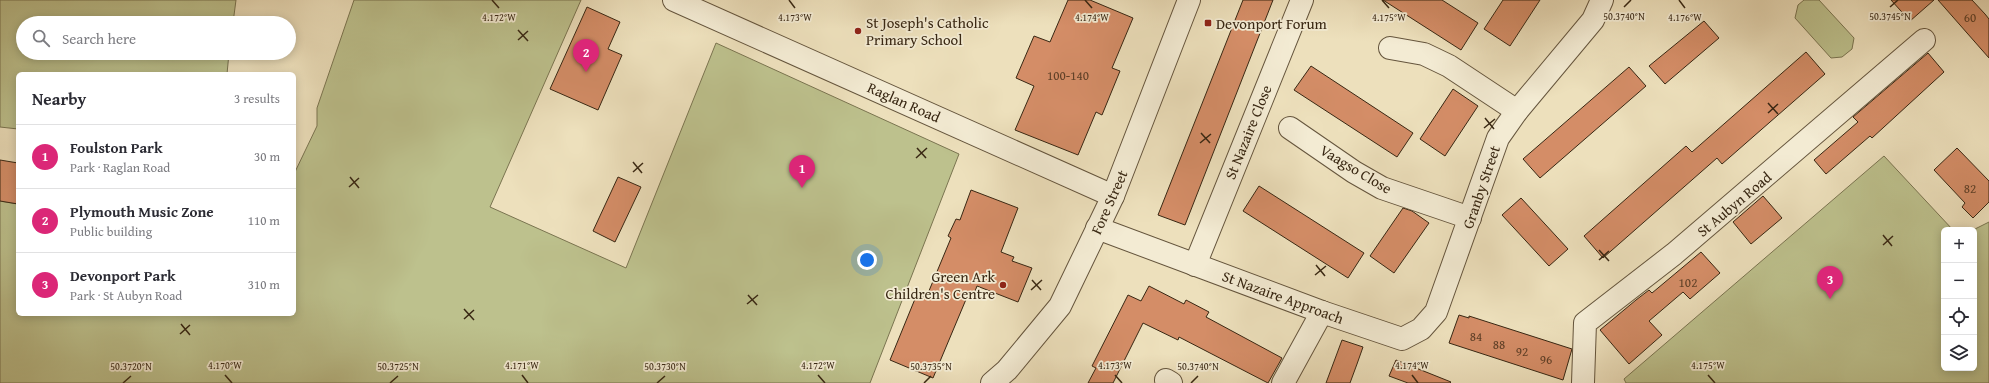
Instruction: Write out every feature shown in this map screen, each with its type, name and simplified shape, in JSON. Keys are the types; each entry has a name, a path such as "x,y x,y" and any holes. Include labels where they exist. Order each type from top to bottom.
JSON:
{"street":[{"name":"Raglan Road","path":"674,0 693,5 1113,196"},
{"name":"Fore Street","path":"992,383 1007,370 1060,306 1113,196 1189,0"},
{"name":"St Nazaire Close","path":"1195,265 1302,0"},
{"name":"Granby Street","path":"1446,286 1498,138 1517,111 1593,20 1602,0"},
{"name":"St Aubyn Road","path":"1583,383 1585,323 1674,254 1924,40"},
{"path":"1390,48 1424,54 1449,66 1517,111"},
{"name":"Vaagso Close","path":"1290,128 1354,172 1382,188 1470,218"},
{"name":"St Nazaire Approach","path":"1097,228 1322,312 1402,339 1422,329 1436,312 1446,286"},
{"path":"1283,383 1322,312"}],"green space":[{"path":"0,0 236,0 234,16 16,16 16,60 228,60 227,72 16,72 16,129 0,127"},
{"path":"354,0 581,0 490,207 626,268 716,43 959,154 870,383 0,383 0,201 16,204 16,316 296,316 296,170 317,126 317,108"},
{"path":"1804,0 1819,0 1854,38 1852,49 1842,57 1831,58 1795,18 1798,5"},
{"path":"1884,156 1950,227 1941,227 1941,371 1977,371 1977,228 1989,222 1989,383 1626,383 1624,379"}],"building":[{"path":"1068,0 1090,0 1133,18 1112,68 1120,71 1102,115 1096,112 1078,155 1015,130 1034,86 1016,78 1034,36 1050,42"},
{"path":"1243,0 1273,0 1185,225 1158,215"},
{"path":"1383,0 1442,0 1478,23 1461,50"},
{"path":"1503,0 1540,0 1510,46 1484,29"},
{"path":"1891,0 1934,0 1910,21"},
{"path":"1938,0 1972,0 1985,14 1989,19 1989,58"},
{"path":"587,7 620,22 608,49 622,55 598,110 550,89"},
{"path":"1704,21 1719,38 1665,84 1649,66"},
{"path":"1806,52 1825,74 1722,164 1717,158 1603,258 1584,236 1686,146 1692,152"},
{"path":"1928,53 1944,72 1872,138 1870,136 1826,174 1814,160 1858,122 1853,117"},
{"path":"1311,66 1413,133 1397,157 1294,90"},
{"path":"1629,67 1646,86 1540,178 1523,159"},
{"path":"1453,89 1478,106 1445,156 1420,139"},
{"path":"1957,148 1989,181 1989,202 1973,218 1962,207 1965,203 1934,170"},
{"path":"0,160 16,163 16,204 0,201"},
{"path":"618,177 641,187 615,242 593,231"},
{"path":"1259,186 1364,253 1348,278 1243,211"},
{"name":"Green Ark Children's Centre","path":"971,190 1018,208 1001,252 1014,257 1012,261 1032,268 1018,302 977,286 972,299 967,297 933,378 890,360 917,294 926,298 951,238 948,236 956,219 960,220"},
{"path":"1763,196 1782,218 1751,244 1733,222"},
{"path":"1521,198 1568,249 1549,266 1502,215"},
{"path":"1403,208 1412,211 1429,223 1394,273 1370,256"},
{"path":"1701,252 1720,273 1690,299 1683,292 1649,321 1662,335 1629,364 1600,330 1649,290 1652,293"},
{"path":"1149,286 1184,304 1186,300 1209,312 1206,317 1282,358 1268,383 1179,337 1178,340 1143,323 1113,383 1088,383 1096,368 1092,366 1128,295 1141,301"},
{"path":"1459,315 1469,318 1469,316 1572,349 1563,380 1449,343"},
{"path":"1342,340 1363,347 1350,383 1326,383"},
{"path":"1396,360 1451,382 1408,383 1389,376"}],"place":[{"name":"Devonport Forum","path":"1208,23"},
{"name":"St Joseph's Catholic Primary School","path":"858,31"},
{"name":"Plymouth Music Zone","path":"586,72"},
{"name":"Foulston Park","path":"802,188"},
{"name":"Green Ark Children's Centre","path":"1003,285"},
{"name":"Devonport Park","path":"1830,299"}]}
